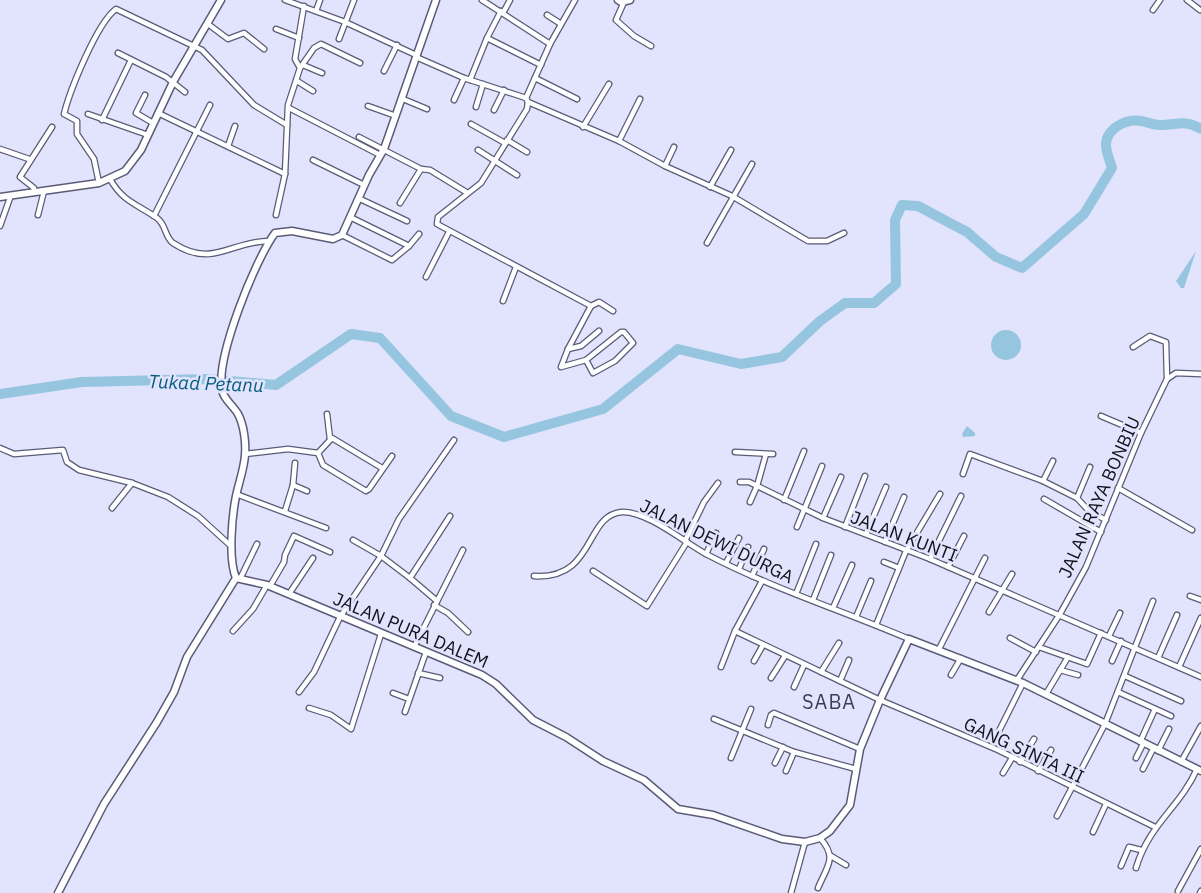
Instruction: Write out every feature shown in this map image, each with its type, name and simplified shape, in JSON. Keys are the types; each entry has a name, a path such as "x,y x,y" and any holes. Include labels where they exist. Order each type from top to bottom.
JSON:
{"street":[{"path":"0,197 99,183 110,179 131,165 148,135 172,82 221,0"},
{"path":"285,0 345,22 464,78 504,90 583,127 619,141 665,166 732,196 808,240 826,241 844,233"},
{"path":"316,11 320,0"},
{"path":"339,39 354,0"},
{"path":"342,235 364,185 382,152 403,99 436,0"},
{"path":"482,0 550,44"},
{"path":"470,80 487,38 510,0"},
{"path":"575,0 550,44 535,78 527,100 527,109 495,162 481,183 466,192 437,219 437,224 591,306"},
{"path":"1153,10 1160,0"},
{"path":"1187,0 1200,10"},
{"path":"624,1 616,20 634,36 651,46"},
{"path":"304,6 295,59 301,66 322,73"},
{"path":"99,183 94,159 77,134 77,121 64,114 80,68 108,16 118,9 194,46 210,57 254,104 287,125"},
{"path":"547,16 561,24"},
{"path":"208,24 228,39 244,33 264,49"},
{"path":"276,29 299,38"},
{"path":"487,38 541,65"},
{"path":"276,215 284,174 290,99 301,66 317,46 321,44 335,48 360,63"},
{"path":"384,71 397,45"},
{"path":"118,53 172,82 184,92"},
{"path":"102,120 131,60"},
{"path":"454,100 464,78"},
{"path":"535,78 578,99"},
{"path":"476,107 485,85 490,79"},
{"path":"297,82 313,91"},
{"path":"583,127 609,84"},
{"path":"494,110 504,90"},
{"path":"145,95 136,112 153,123"},
{"path":"403,99 428,109"},
{"path":"619,141 640,99"},
{"path":"154,216 210,105"},
{"path":"368,106 396,116"},
{"path":"289,108 382,152 430,170 466,192"},
{"path":"158,113 197,130 284,174"},
{"path":"88,114 148,135"},
{"path":"471,124 527,152"},
{"path":"228,146 235,126"},
{"path":"34,192 34,188 20,177 52,128"},
{"path":"359,137 382,152"},
{"path":"665,166 674,147"},
{"path":"0,149 30,159"},
{"path":"478,150 517,175"},
{"path":"710,186 731,150"},
{"path":"313,160 364,185"},
{"path":"706,243 752,164"},
{"path":"400,203 421,168"},
{"path":"110,179 126,200 164,224 171,241 195,254 214,254 254,242 269,241"},
{"path":"38,215 44,191"},
{"path":"0,226 12,195"},
{"path":"358,198 407,221"},
{"path":"350,217 410,246"},
{"path":"239,578 232,568 232,547 236,494 246,454 238,414 222,390 221,366 246,289 269,241 275,234 292,231 332,238 342,235 390,260 410,246 419,234"},
{"path":"426,277 450,232"},
{"path":"503,301 516,267"},
{"path":"586,360 593,374 615,361 633,345 633,342 624,332 621,332 586,360 561,367 568,349 591,306 599,302 612,311"},
{"path":"568,349 581,346 599,331"},
{"path":"1133,347 1150,336 1166,342 1167,379"},
{"path":"1167,379 1176,373 1201,374"},
{"name":"JALAN RAYA BONBIU","path":"1000,731 1020,681 1086,567 1141,433 1167,379"},
{"path":"318,453 330,439 327,414"},
{"path":"1101,416 1141,433"},
{"path":"330,439 336,440 382,468"},
{"path":"299,692 314,672 340,617 381,556 399,519 454,440"},
{"path":"0,448 14,454 63,450 67,462 78,470 132,483 168,497 198,516 232,547"},
{"path":"246,454 288,449 318,453"},
{"path":"784,500 804,451"},
{"path":"735,452 773,454"},
{"path":"318,453 323,465 364,490 369,489 392,456"},
{"path":"750,502 758,486 766,454"},
{"path":"963,474 970,454 1043,481 1077,498 1087,510 1106,520"},
{"path":"1043,481 1053,461"},
{"path":"285,511 293,485 295,463"},
{"path":"797,527 822,466"},
{"path":"1077,498 1090,468"},
{"path":"845,527 865,476"},
{"path":"823,518 841,477"},
{"name":"JALAN KUNTI","path":"740,482 749,482 823,518 930,559 1201,677"},
{"path":"112,508 132,483"},
{"path":"593,571 647,606 686,541 704,502 718,483"},
{"path":"293,485 307,491"},
{"path":"866,534 886,487"},
{"path":"1118,488 1192,530"},
{"path":"236,494 326,528"},
{"path":"876,625 906,550 940,494"},
{"path":"930,559 961,496"},
{"path":"885,542 904,497"},
{"path":"1044,499 1101,532"},
{"name":"JALAN DEWI DURGA","path":"534,576 555,576 570,569 605,520 618,513 639,516 706,554 762,581 909,639"},
{"path":"410,578 450,516"},
{"path":"706,554 716,533"},
{"path":"233,631 253,608 284,562 285,555 295,536 330,552"},
{"path":"948,567 964,536"},
{"path":"726,564 739,538"},
{"path":"353,540 381,556 410,578 468,632"},
{"path":"58,893 104,804 174,692 187,657 239,578 257,544"},
{"path":"796,594 816,544"},
{"path":"739,569 748,548"},
{"path":"752,576 764,549"},
{"path":"414,647 463,550"},
{"path":"813,600 831,555"},
{"path":"290,594 312,558"},
{"path":"939,649 985,558"},
{"path":"884,562 898,568"},
{"path":"833,608 852,565"},
{"path":"989,612 1012,574"},
{"name":"JALAN PURA DALEM","path":"239,578 268,585 490,679 533,720 566,736 603,761 644,780 677,808 713,815 765,835 805,842 820,838 840,820 850,805 860,749 880,700 909,639"},
{"path":"721,667 736,630 762,581"},
{"path":"856,617 871,581"},
{"path":"1190,596 1201,600"},
{"path":"1058,816 1105,724 1153,601"},
{"path":"1109,636 1120,613"},
{"path":"1158,658 1176,615"},
{"path":"1179,667 1201,618"},
{"name":"GANG SINTA III","path":"736,630 804,665 1012,758 1155,827"},
{"path":"1039,647 1088,663 1102,633"},
{"path":"309,708 331,715 351,729 381,634"},
{"path":"1010,638 1036,652"},
{"path":"909,639 1020,681 1199,770 1155,827 1141,850 1136,868"},
{"path":"1112,661 1121,641"},
{"path":"821,672 839,642"},
{"path":"754,661 763,645"},
{"path":"405,712 426,652"},
{"path":"771,678 785,656"},
{"path":"1046,694 1068,657"},
{"path":"951,675 961,658"},
{"path":"840,681 849,660"},
{"path":"794,687 804,665"},
{"path":"1060,670 1078,675"},
{"path":"418,673 440,678"},
{"path":"1125,676 1181,701"},
{"path":"1118,692 1171,716"},
{"path":"393,693 409,699"},
{"path":"731,758 751,709"},
{"path":"1136,758 1155,709"},
{"path":"768,725 771,715 774,713 860,749"},
{"path":"714,719 794,752 856,770"},
{"path":"1181,762 1201,726"},
{"path":"1143,769 1169,729"},
{"path":"1020,762 1034,739"},
{"path":"775,763 783,747"},
{"path":"1038,771 1051,750"},
{"path":"786,771 794,752"},
{"path":"1003,773 1012,758"},
{"path":"1093,832 1106,804"},
{"path":"818,888 831,856 829,849 820,838"},
{"path":"791,893 805,842"},
{"path":"1121,866 1129,847 1141,850"},
{"path":"1178,891 1201,849"},
{"path":"831,856 846,865"}],"water":[{"path":"1196,251 1184,288 1181,288 1176,281"},
{"path":"1006,330 1012,331 1020,339 1020,351 1012,359 1006,360 1000,359 992,351 991,345 992,339 1000,331"},
{"path":"967,426 975,433 975,436 963,437 962,434"}],"waterway":[{"name":"Tukad Petanu","path":"0,394 82,382 207,379 276,385 351,334 380,338 451,416 504,437 603,409 678,349 741,364 782,357 820,321 845,303 874,303 896,284 895,220 902,205 918,206 967,232 996,257 1022,268 1084,214 1112,168 1106,145 1109,134 1118,126 1129,121 1143,121 1157,125 1185,123 1201,129"}],"district":[{"name":"SABA","path":"829,701"}]}
